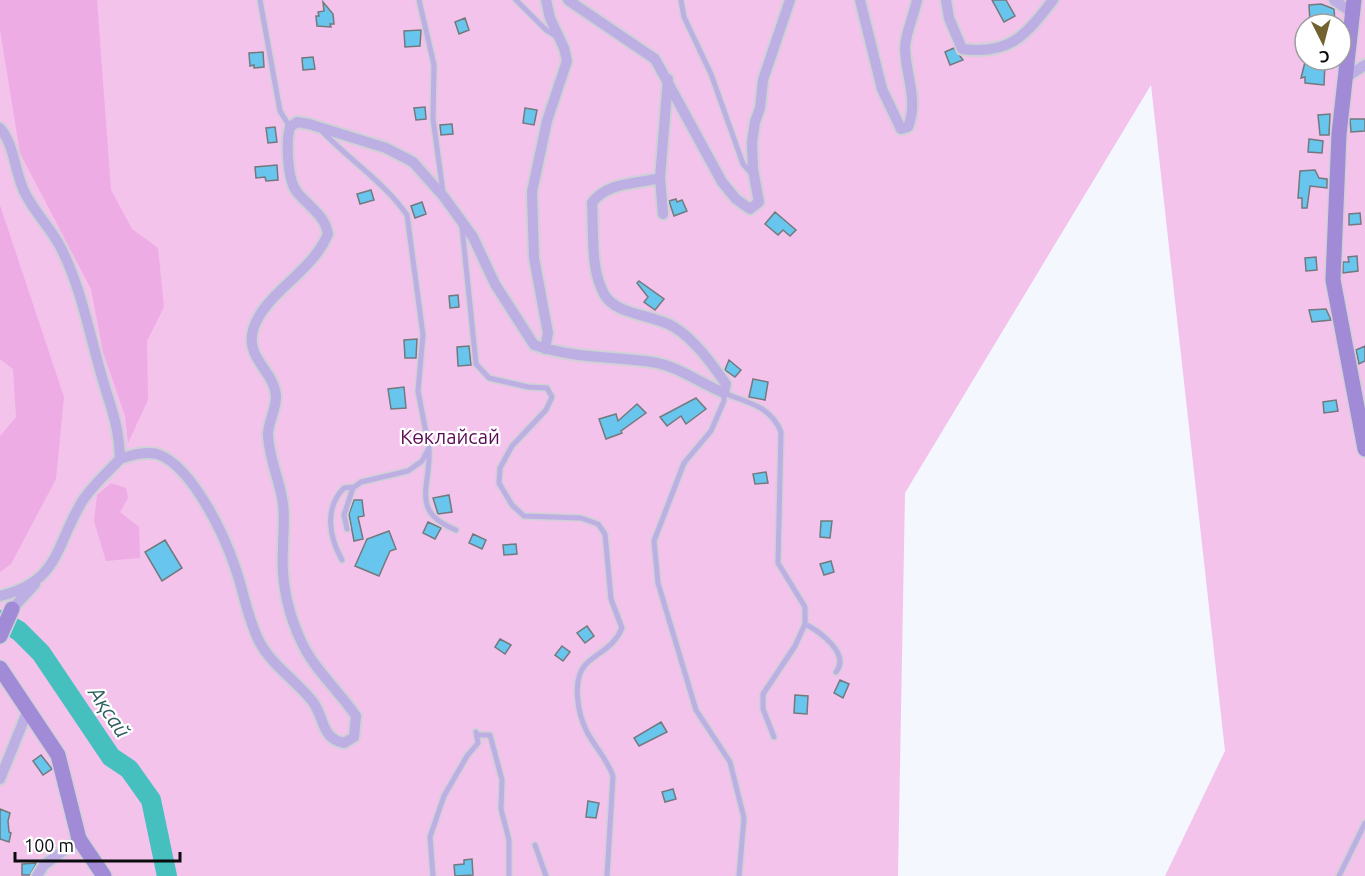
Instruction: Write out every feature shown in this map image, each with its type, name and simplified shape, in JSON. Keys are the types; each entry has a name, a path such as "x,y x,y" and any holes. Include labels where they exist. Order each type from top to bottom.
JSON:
{"street":[{"path":"544,349 548,333 534,258 532,192 547,121 567,61 550,18 546,0"},
{"path":"568,0 655,58 722,182 743,206 750,209 759,202 754,177 752,142 754,122 760,108 763,81 790,0"},
{"path":"860,0 882,89 901,129 908,127 911,120 911,79 905,48 917,0"},
{"path":"946,0 949,18 962,49 978,51 1008,46 1053,0"},
{"path":"1334,0 1355,6 1345,78 1335,184 1333,280 1365,449"},
{"path":"1345,78 1365,65"},
{"path":"663,214 660,178 668,79"},
{"path":"0,636 12,609 55,559 85,497 120,459 151,453 159,455 180,468 223,538 235,567 247,614 265,651 314,704 326,733 331,739 344,743 354,737 356,716 312,660 290,615 282,549 286,531 283,501 268,432 276,397 270,378 253,353 251,340 253,329 266,306 308,266 328,234 322,219 296,191 292,183 287,137 290,126 297,122 320,128 403,155 413,162 444,197 473,237 495,284 520,321 528,340 534,345 571,356 654,362 676,368 724,393 726,384 681,333 666,323 614,305 605,296 599,282 592,203 608,188 660,178"},
{"path":"0,128 13,150 24,193 60,246 85,305 100,370 120,434 120,459"},
{"path":"0,596 37,582"},
{"path":"0,668 58,755 79,839 104,876"},
{"path":"0,779 28,710"},
{"path":"37,876 44,865 79,839"}],"lane":[{"path":"260,0 280,111 290,126"},
{"path":"419,0 434,65 433,119 444,197"},
{"path":"516,0 546,30 559,38"},
{"path":"681,0 684,16 711,74 743,164 754,177"},
{"path":"320,128 340,150 397,201 407,215 423,335 418,391 429,448 425,494 428,511 444,525 456,530"},
{"path":"462,222 476,364 489,378 528,387 547,388 552,397 546,410 512,446 500,468 499,483 512,505 524,516 588,520 598,524 604,534 609,591 622,628 618,639 586,665 581,673 578,699 587,732 610,766 613,776 607,876"},
{"path":"739,876 744,818 742,807 730,762 696,710 658,583 654,541 684,463 711,431 724,401 724,393 775,417 781,432 778,563 805,607 805,624 795,646 763,694 763,710 774,737"},
{"path":"347,528 344,515 354,488 361,482 408,471 422,461 429,448"},
{"path":"342,560 330,531 332,509 335,497 344,488 354,488"},
{"path":"805,624 816,630 834,649 840,659 840,668 836,672"},
{"path":"433,876 430,837 444,796 467,756 478,743 476,734 490,735 495,748 503,787 501,809 509,840 509,876"},
{"path":"1339,876 1365,823"},
{"path":"535,845 546,876"}],"green space":[{"name":"Көклайсай","path":"0,0 1365,0 1365,876 1165,876 1225,751 1151,85 905,493 898,876 0,876"}],"shaded area":[{"path":"0,0 97,0 111,190 132,229 158,248 164,307 147,341 148,400 128,443 125,416 103,352 91,289 20,153 0,30"},
{"path":"0,205 64,397 56,479 11,564 0,572 0,436 16,417 13,369 0,359"},
{"path":"111,483 126,488 128,498 120,512 139,527 140,558 106,561 94,521 97,495"}],"building":[{"path":"992,0 1006,0 1015,16 1004,22"},
{"path":"323,2 333,14 334,24 330,24 331,27 317,26 316,16 319,16 318,12 324,11"},
{"path":"1321,4 1334,9 1334,12 1309,12 1309,5"},
{"path":"465,18 469,30 459,34 455,22"},
{"path":"421,30 420,46 405,47 404,31"},
{"path":"954,48 963,60 950,65 945,52"},
{"path":"263,52 264,67 250,66 249,53"},
{"path":"313,57 315,69 303,70 302,58"},
{"path":"1302,72 1325,72 1324,85 1305,83 1305,77 1301,78"},
{"path":"425,107 426,119 416,120 414,108"},
{"path":"525,108 537,110 534,125 523,123"},
{"path":"1330,114 1329,135 1320,135 1318,115"},
{"path":"1350,119 1365,119 1365,131 1351,132"},
{"path":"452,124 453,134 441,135 440,125"},
{"path":"275,127 277,142 268,143 266,128"},
{"path":"1309,139 1323,141 1322,153 1308,152"},
{"path":"277,165 278,180 266,181 265,177 256,178 255,167"},
{"path":"1315,170 1319,178 1327,179 1327,188 1310,186 1307,208 1302,208 1302,198 1298,198 1300,171"},
{"path":"371,190 374,200 360,204 357,194"},
{"path":"676,199 677,202 682,200 687,211 674,216 669,201"},
{"path":"422,202 426,214 415,218 411,206"},
{"path":"775,212 796,230 790,236 783,230 778,235 765,224"},
{"path":"1360,213 1361,224 1349,225 1349,214"},
{"path":"1357,256 1358,271 1343,273 1343,262 1349,262 1348,257"},
{"path":"1316,257 1317,270 1306,271 1305,258"},
{"path":"639,281 664,299 655,310 644,302 648,297 637,283"},
{"path":"458,295 459,307 450,308 449,296"},
{"path":"1326,309 1331,320 1312,322 1309,310"},
{"path":"417,339 416,358 405,358 404,340"},
{"path":"469,346 471,365 458,366 457,347"},
{"path":"1365,346 1365,361 1359,364 1356,350"},
{"path":"729,360 741,370 735,377 725,370"},
{"path":"753,379 768,382 765,400 749,397"},
{"path":"404,387 406,408 391,409 388,389"},
{"path":"696,398 706,409 686,424 681,416 667,426 660,417"},
{"path":"1336,400 1338,411 1324,413 1323,402"},
{"path":"637,404 646,413 621,431 622,433 606,439 599,419 616,414 618,421"},
{"path":"766,472 768,483 755,484 753,474"},
{"path":"449,495 452,512 438,514 433,498"},
{"path":"354,500 362,500 364,516 358,517 363,539 354,541 349,514"},
{"path":"821,521 832,521 830,538 820,537"},
{"path":"428,522 441,528 435,539 423,533"},
{"path":"389,531 396,549 390,551 379,576 355,566 367,539"},
{"path":"473,534 486,540 482,549 469,543"},
{"path":"165,540 182,568 162,581 145,552"},
{"path":"516,544 517,554 504,555 503,545"},
{"path":"831,561 834,572 824,575 820,564"},
{"path":"587,626 594,636 585,643 577,633"},
{"path":"500,639 511,645 505,654 495,647"},
{"path":"562,646 570,652 563,661 555,655"},
{"path":"840,680 849,684 843,698 834,693"},
{"path":"795,695 808,696 807,714 794,713"},
{"path":"661,722 667,732 639,746 634,738"},
{"path":"41,755 52,769 43,775 33,761"},
{"path":"673,789 676,799 665,802 662,792"},
{"path":"588,801 599,803 596,818 586,817"},
{"path":"0,809 10,813 9,842 0,839"},
{"path":"472,859 473,875 455,876 454,865 464,864 464,860"},
{"path":"36,863 30,875 22,875 22,864"}],"waterway":[{"name":"Ақсай","path":"0,620 19,631 41,653 111,757 129,769 151,800 167,876"}]}
